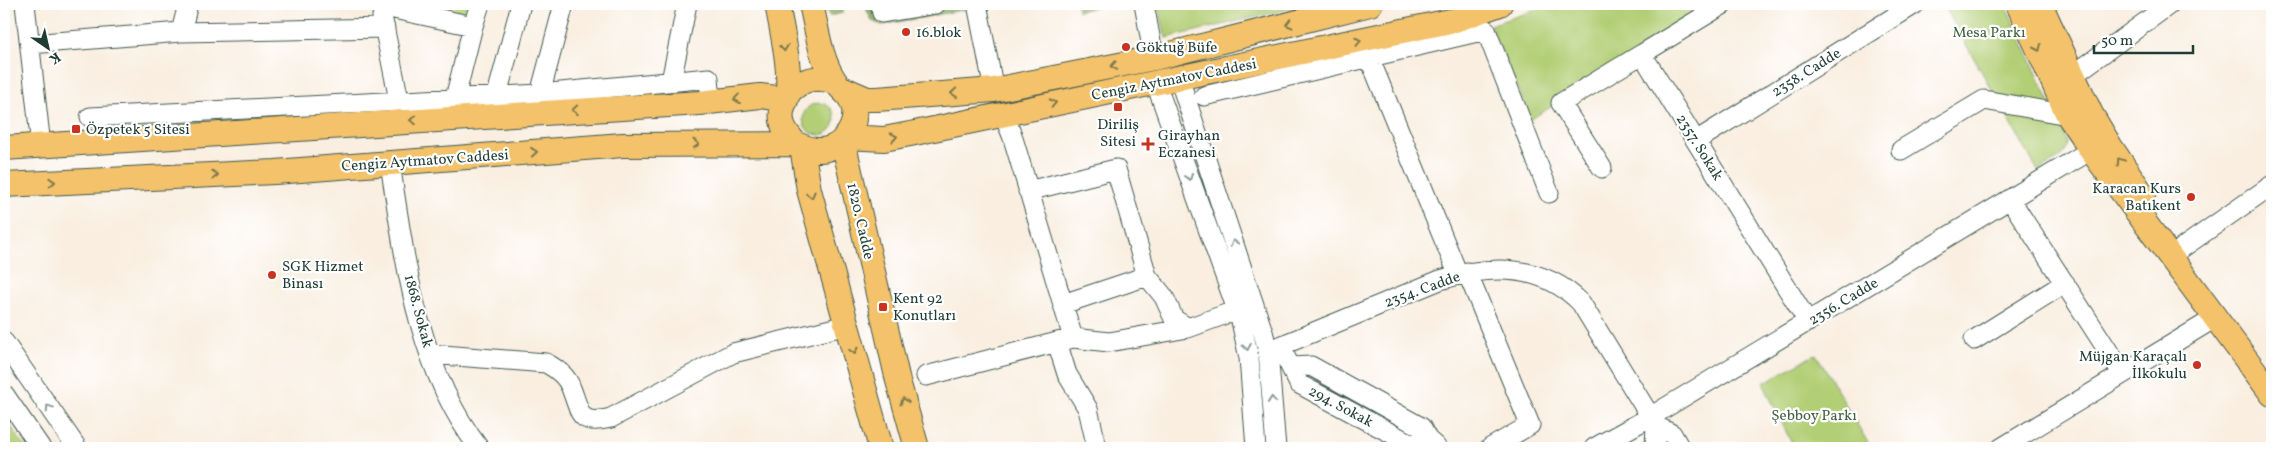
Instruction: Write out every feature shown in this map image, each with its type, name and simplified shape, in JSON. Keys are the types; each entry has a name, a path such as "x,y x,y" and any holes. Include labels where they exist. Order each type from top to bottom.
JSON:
{"main road":[{"path":"777,4 785,50 787,96 782,114 783,126 788,136 799,145 809,190 881,448"},
{"path":"811,4 823,57 840,86 851,99 854,110 854,121 844,139"},
{"name":"Cengiz Aytmatov Caddesi","path":"4,185 275,172 623,145 799,145 820,151 832,148 844,139 884,139 1003,114 1370,4"},
{"name":"Cengiz Aytmatov Caddesi","path":"787,96 796,86 815,78 825,79 867,99 877,99 994,90 1155,70 1179,78 1279,68 1455,20 1500,4"},
{"path":"2018,4 2068,115 2091,150 2272,394"},
{"path":"2040,4 2072,76 2110,146 2272,370"},
{"path":"4,148 711,102 760,96 787,96"},
{"name":"1820. Cadde","path":"844,139 896,371 917,448"}],"street":[{"path":"25,4 41,146"},
{"path":"180,32 188,4"},
{"path":"455,98 480,4"},
{"path":"497,95 521,4"},
{"path":"540,94 564,4"},
{"path":"671,81 687,4"},
{"path":"880,4 882,12 936,4"},
{"path":"977,4 994,90"},
{"path":"1144,4 1155,70 1237,310 1249,358 1256,448"},
{"path":"1602,168 1561,103 1724,4"},
{"name":"2358. Cadde","path":"1696,141 1915,4"},
{"path":"2072,76 2170,4"},
{"path":"399,100 380,5 473,26"},
{"path":"30,44 180,32 385,28"},
{"path":"1204,96 1279,68 1369,57 1486,30 1548,192"},
{"name":"2357. Sokak","path":"1642,54 1808,322"},
{"path":"1369,57 1462,274 1530,425 1490,448"},
{"path":"90,117 540,94 709,78 711,102"},
{"path":"1179,78 1258,315 1274,348 1276,448"},
{"path":"1901,150 1984,100 2068,115"},
{"path":"1003,114 1012,135 1063,304 1067,374 1088,409 1097,448"},
{"name":"2356. Cadde","path":"1594,448 1653,422 1808,322 2091,150"},
{"name":"1868. Sokak","path":"390,163 404,253 419,322 430,354 458,416 479,448"},
{"path":"1028,191 1116,169 1147,276 1164,297 1174,319 1188,328"},
{"path":"2182,248 2272,184"},
{"path":"2010,199 2123,374"},
{"name":"2354. Cadde","path":"1274,348 1440,280 1489,269 1525,272 1552,281 1572,294 1581,303 1653,422 1655,445 1657,448"},
{"path":"1063,304 1147,276"},
{"path":"1974,340 2065,283"},
{"path":"926,376 1065,340 1109,342 1188,328 1237,310"},
{"path":"2001,448 2215,318"},
{"path":"430,354 546,363 558,370 566,379 580,413 589,420 599,421 611,418 733,353 847,325"},
{"path":"4,342 77,448"},
{"name":"294. Sokak","path":"1274,348 1291,367 1299,384 1411,444 1432,444"},
{"path":"4,394 41,448"},
{"name":"2354. Cadde","path":"1653,422 1672,434 1680,448"}],"green space":[{"path":"449,4 480,4 473,26 445,19"},
{"path":"826,4 841,4 843,13 829,16"},
{"path":"864,4 994,4 882,25 872,21"},
{"path":"1077,4 1110,4 1078,11"},
{"path":"1158,4 1311,4 1166,38"},
{"path":"1554,4 1720,4 1531,119 1490,25"},
{"name":"Mesa Parkı","path":"1943,4 2005,4 2068,142 2065,152 2058,160 2038,171"},
{"path":"819,103 825,104 830,108 834,113 834,125 830,130 825,134 819,135 813,134 808,130 804,125 803,119 804,113 808,108 813,104"},
{"name":"Şebboy Parkı","path":"1816,354 1871,448 1794,448 1763,383"},
{"path":"4,416 26,448 4,448"}],"place":[{"name":"16.blok","path":"906,32"},
{"name":"Göktuğ Büfe","path":"1126,47"},
{"name":"Diriliş Sitesi","path":"1118,107"},
{"name":"Özpetek 5 Sitesi","path":"76,129"},
{"name":"Girayhan Eczanesi","path":"1148,144"},
{"name":"Karacan Kurs Batıkent","path":"2191,197"},
{"name":"SGK Hizmet Binası","path":"272,275"},
{"name":"Kent 92 Konutları","path":"883,307"},
{"name":"Müjgan Karaçalı İlkokulu","path":"2197,365"}]}
